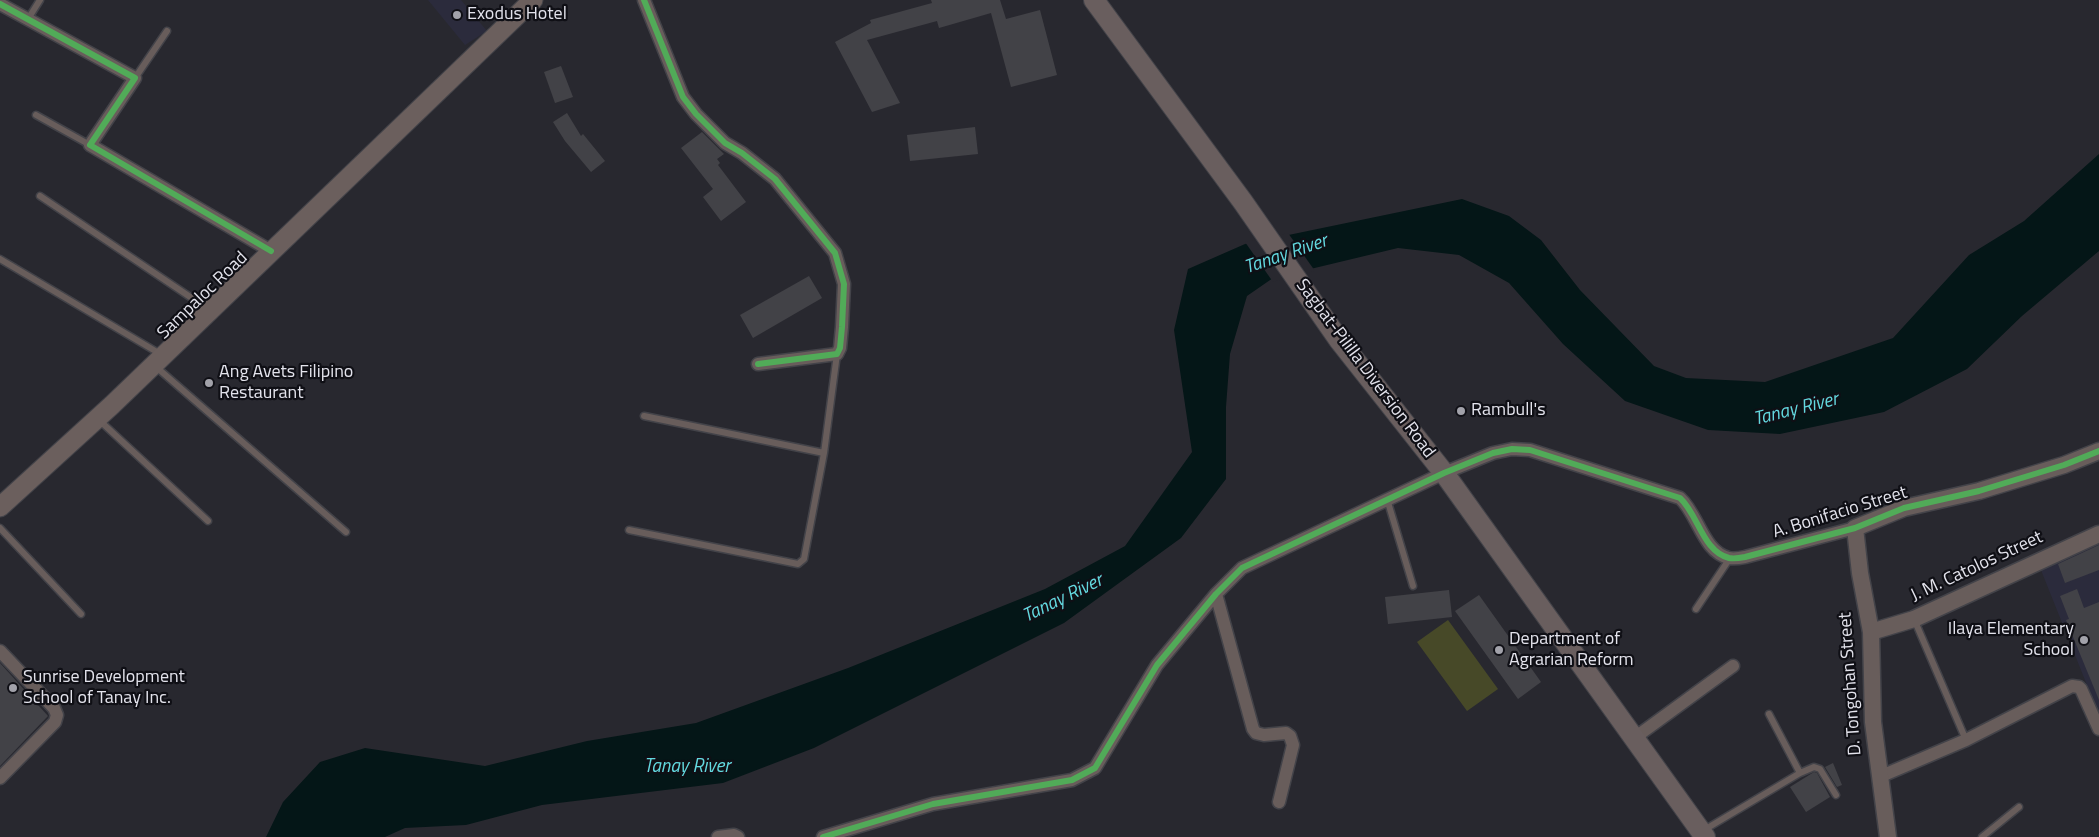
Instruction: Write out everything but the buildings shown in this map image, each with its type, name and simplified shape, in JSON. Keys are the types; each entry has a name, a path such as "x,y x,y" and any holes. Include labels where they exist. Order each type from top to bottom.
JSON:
{"main road":[{"name":"Sampaloc Road","path":"0,507 98,419 532,0"},
{"name":"Sagbat-Pililla Diversion Road","path":"1094,0 1243,202 1339,340 1444,473 1703,834"}],"street":[{"path":"644,0 683,97 696,114 725,143 742,153 775,179 835,253 844,284 840,348 837,354 758,364"},
{"path":"0,4 135,78 90,145 270,251"},
{"path":"823,837 934,804 1072,780 1084,775 1095,768 1157,665 1216,594 1242,568 1387,499 1493,453 1512,449 1530,450 1680,498 1688,505 1709,543 1722,555 1730,558"},
{"name":"A. Bonifacio Street","path":"1730,558 1745,557 1855,528 1904,508 1979,491 2064,465 2099,451"},
{"name":"D. Tongohan Street","path":"1855,528 1860,573 1871,632 1873,722 1888,837"},
{"name":"J. M. Catolos Street","path":"1871,632 1914,619 2099,534"},
{"path":"1216,594 1253,729 1256,733 1264,735 1286,733 1292,740 1293,745 1279,802"},
{"path":"0,651 54,708 57,715 55,722 0,778"},
{"path":"1634,739 1733,666"},
{"path":"1879,778 1966,740 2075,685 2081,689 2099,729"},
{"path":"718,837 734,835 738,837"}],"lane":[{"path":"28,19 40,0"},
{"path":"135,78 168,31"},
{"path":"36,115 90,145"},
{"path":"40,196 211,311"},
{"path":"0,258 158,361 346,532"},
{"path":"629,530 798,564 804,559 807,553 824,453 837,354"},
{"path":"644,416 824,453"},
{"path":"98,419 208,521"},
{"path":"1387,499 1413,586"},
{"path":"0,528 81,614"},
{"path":"1696,609 1730,558"},
{"path":"1914,619 1966,740"},
{"path":"1769,714 1800,773"},
{"path":"1703,834 1800,773 1814,767 1820,768 1836,794"},
{"path":"1982,837 2018,807"}],"shaded area":[{"name":"Exodus Hotel","path":"428,0 461,0 487,31 465,45"},
{"name":"Ilaya Elementary School","path":"2099,538 2099,715 2039,565"}],"green space":[{"path":"1448,620 1498,689 1467,711 1417,642"}],"water":[{"name":"Tanay River","path":"2099,154 2099,251 2022,316 1967,369 1884,412 1780,434 1708,430 1625,401 1563,344 1509,283 1459,255 1398,248 1273,278 1247,296 1230,354 1226,407 1226,479 1181,538 1064,623 814,748 723,783 542,805 466,825 405,828 385,837 266,837 283,802 320,762 365,748 485,766 587,741 696,723 848,668 1045,589 1125,546 1192,452 1174,330 1188,269 1245,244 1462,199 1509,216 1541,240 1580,290 1654,366 1686,378 1765,382 1893,338 1969,255 2024,221"}],"pier":[{"path":"1288,233 1315,271 1273,282 1245,242"}],"cycle path":[{"path":"644,0 683,97 696,114 725,143 742,153 775,179 835,253 844,284 840,348 837,354 758,364"},
{"path":"0,4 135,78 90,145 271,251"},
{"path":"823,837 933,804 1072,780 1095,768 1157,665 1216,594 1242,568 1444,473 1493,453 1512,449 1530,450 1680,498 1692,513 1707,541 1713,548 1720,554 1733,558 1745,557 1855,528 1904,508 1979,491 2064,465 2099,451"}],"place":[{"name":"Exodus Hotel","path":"457,15"},
{"name":"Ang Avets Filipino Restaurant","path":"209,383"},
{"name":"Rambull's","path":"1461,411"},
{"name":"Ilaya Elementary School","path":"2084,640"},
{"name":"Department of Agrarian Reform","path":"1499,650"},
{"name":"Sunrise Development School of Tanay Inc.","path":"13,688"}]}
